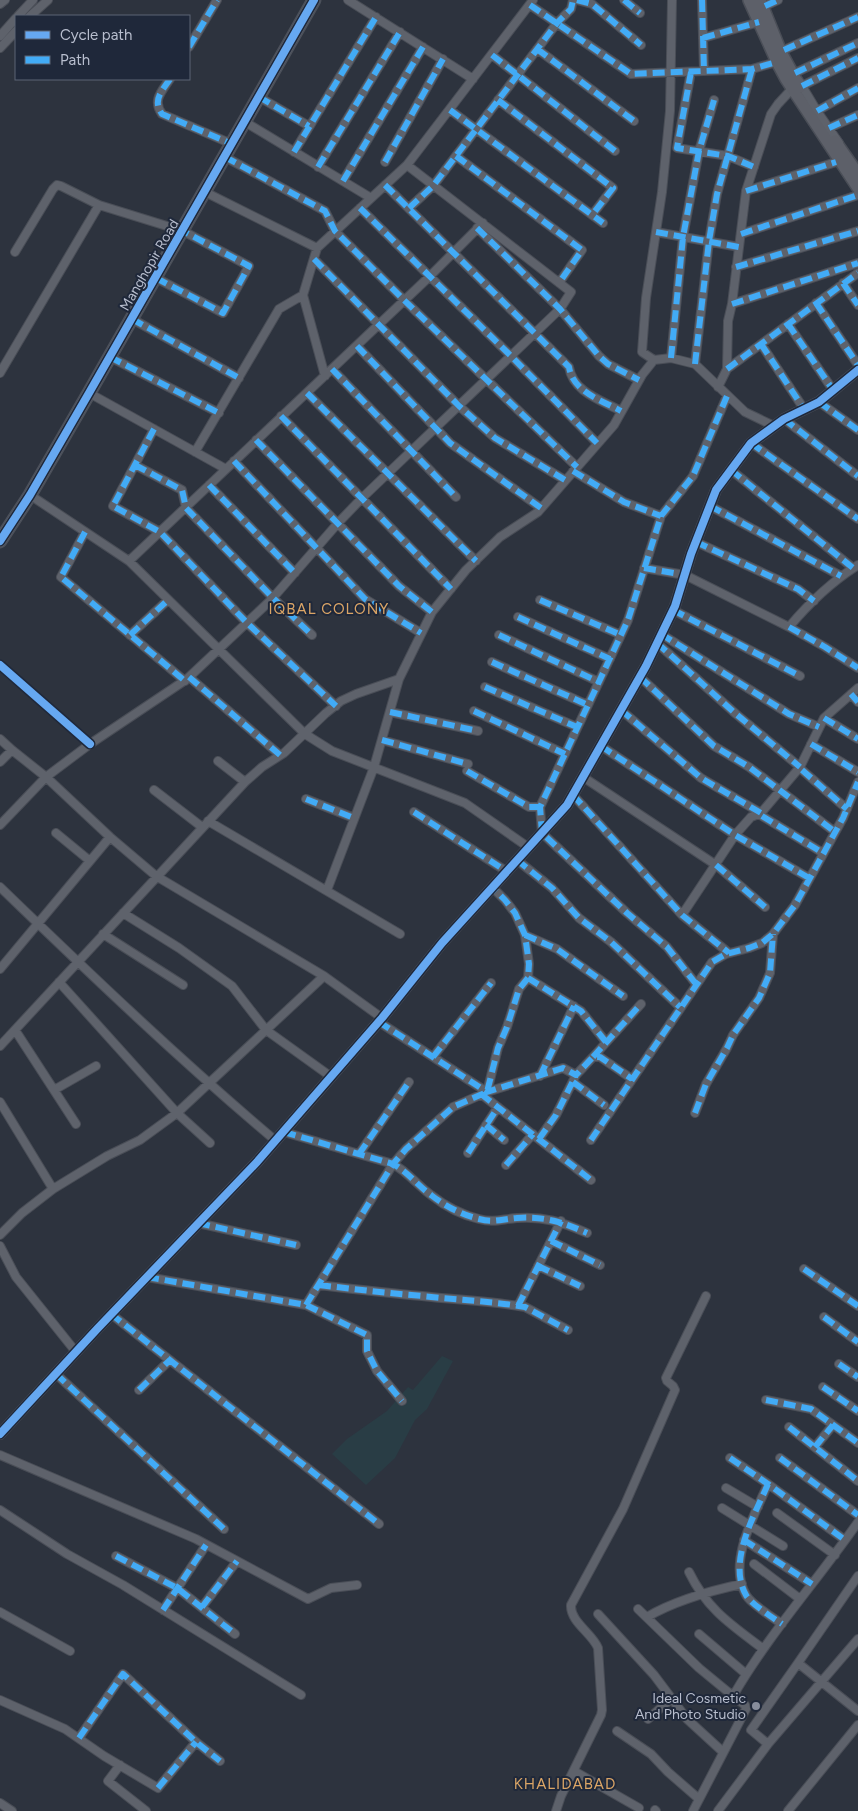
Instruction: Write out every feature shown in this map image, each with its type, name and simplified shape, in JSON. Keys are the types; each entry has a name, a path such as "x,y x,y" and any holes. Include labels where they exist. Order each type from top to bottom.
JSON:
{"main road":[{"name":"Manghopir Road","path":"0,540 30,495 314,0"},
{"path":"749,0 778,55 858,174"},
{"path":"762,2 786,80 858,188"}],"street":[{"path":"0,4 5,0"},
{"path":"19,15 33,0"},
{"path":"31,15 48,0"},
{"path":"190,45 217,0"},
{"path":"348,0 474,79"},
{"path":"409,208 433,186 517,74 571,8 575,0 592,4 641,45"},
{"path":"624,0 638,11 636,0"},
{"path":"672,0 669,120 662,192 646,298 642,352 654,360 671,358 695,364 745,412 774,426"},
{"path":"702,0 704,71"},
{"path":"762,2 778,0"},
{"path":"325,376 303,295 317,248 406,165 532,2 557,23 631,74 752,69 858,18"},
{"path":"294,152 376,18"},
{"path":"0,36 15,19"},
{"path":"703,38 759,22"},
{"path":"0,48 15,32"},
{"path":"318,166 400,32"},
{"path":"795,73 858,44"},
{"path":"343,181 423,47"},
{"path":"537,49 634,121"},
{"path":"492,55 615,151"},
{"path":"778,55 795,73 816,111 858,170"},
{"path":"741,234 858,195 790,91 778,55"},
{"path":"802,86 858,58"},
{"path":"385,162 443,59"},
{"path":"695,364 717,194 752,69"},
{"path":"691,72 677,148 728,156 754,167"},
{"path":"169,80 157,100 157,108 162,114 232,144"},
{"path":"816,111 858,88"},
{"path":"718,387 727,369 728,321 732,304 746,191 771,114 790,91"},
{"path":"259,97 310,126"},
{"path":"498,100 613,188 592,215"},
{"path":"671,358 684,237 698,151 714,100"},
{"path":"450,110 603,223"},
{"path":"829,128 858,115"},
{"path":"245,122 371,198"},
{"path":"456,156 582,250 559,283"},
{"path":"225,157 325,211 335,231 575,469 624,502 661,516"},
{"path":"746,191 836,162"},
{"path":"0,825 46,777 90,744 187,679 247,623 273,598 362,498 560,309 571,292 480,225 406,165"},
{"path":"385,185 569,367 570,376 584,391 621,411"},
{"path":"15,252 52,189 61,186 99,205 183,231 249,266 223,312 156,278"},
{"path":"205,192 317,248"},
{"path":"0,373 99,205"},
{"path":"360,208 597,443"},
{"path":"129,561 357,346 480,225"},
{"path":"480,225 560,309 599,356 608,364 639,380"},
{"path":"736,267 858,231"},
{"path":"656,232 739,247"},
{"path":"314,259 459,406 495,438 565,480"},
{"path":"732,304 858,263"},
{"path":"727,369 858,273"},
{"path":"843,283 858,304"},
{"path":"195,452 279,309 303,295"},
{"path":"816,303 858,365"},
{"path":"132,319 239,378"},
{"path":"788,324 833,390"},
{"path":"761,344 804,409"},
{"path":"357,346 450,443 540,508"},
{"path":"110,357 219,413"},
{"path":"327,890 374,767 400,679 432,612 476,561 500,537 540,508 575,469 614,424 639,380 654,360"},
{"path":"332,369 456,497"},
{"path":"0,1434 276,1141 380,1020 442,943 567,806 640,677 673,610 716,490 751,443 784,419 819,402 858,370"},
{"path":"89,393 226,469"},
{"path":"306,393 389,472 476,561"},
{"path":"696,984 667,948 627,913 542,832 540,807 628,620 661,516 693,476 727,396"},
{"path":"819,402 858,430"},
{"path":"282,416 451,589"},
{"path":"784,419 858,476"},
{"path":"154,429 113,506 160,532 247,623 336,706"},
{"path":"256,440 400,586 432,612"},
{"path":"751,443 858,519"},
{"path":"234,462 365,599 421,633"},
{"path":"134,465 182,490 186,508 273,598 312,635"},
{"path":"731,470 856,566 841,576 789,627"},
{"path":"209,485 295,573"},
{"path":"30,495 129,561 305,734 332,751 464,803 528,847"},
{"path":"710,506 841,576"},
{"path":"85,532 61,577 280,755"},
{"path":"696,542 798,589 814,601"},
{"path":"644,568 684,575 789,627 858,668"},
{"path":"130,635 168,600"},
{"path":"540,600 621,635"},
{"path":"673,610 800,676"},
{"path":"518,617 610,659"},
{"path":"499,635 599,682"},
{"path":"659,638 789,714 819,727"},
{"path":"659,638 736,714 847,809"},
{"path":"492,662 588,705"},
{"path":"1,668 90,744"},
{"path":"640,677 714,746 749,767 835,832"},
{"path":"0,1046 245,782 280,755 336,706 356,694 400,679"},
{"path":"485,687 578,727"},
{"path":"682,915 735,836 751,817 762,814 779,790 801,768 824,718 858,688"},
{"path":"851,694 858,702"},
{"path":"621,710 701,778 823,853"},
{"path":"474,711 565,754"},
{"path":"390,712 478,731"},
{"path":"824,718 858,739"},
{"path":"0,740 46,777 110,837 156,876 324,976 380,1020 484,1093 498,1107 591,1180"},
{"path":"382,740 468,767 529,807 540,807"},
{"path":"811,744 858,772"},
{"path":"601,746 735,836 809,878"},
{"path":"0,762 12,750"},
{"path":"218,761 245,782"},
{"path":"583,777 716,865 766,908"},
{"path":"591,1140 712,962 721,956 762,943 773,934 795,905 847,809 858,782"},
{"path":"154,790 205,824 327,890 400,934"},
{"path":"573,796 682,915 729,953"},
{"path":"306,799 354,818"},
{"path":"414,812 506,872"},
{"path":"56,833 90,861"},
{"path":"0,968 110,837"},
{"path":"516,860 552,888 580,918 612,942 680,1007"},
{"path":"0,887 209,1084 276,1141"},
{"path":"484,1093 519,989 528,978 529,964 525,935 515,914 506,900 492,887"},
{"path":"123,913 179,948 232,986 266,1030 330,1076"},
{"path":"104,934 183,985"},
{"path":"695,1113 706,1084 733,1035 759,998 770,973 773,934"},
{"path":"525,935 557,949 623,996"},
{"path":"0,1235 22,1213 53,1189 107,1156 140,1140 177,1113 324,976"},
{"path":"528,978 581,1011 606,1042"},
{"path":"59,982 177,1113 210,1142"},
{"path":"433,1057 490,983"},
{"path":"506,1165 556,1115 575,1079 641,1004"},
{"path":"540,1076 574,1006"},
{"path":"15,1030 76,1124"},
{"path":"593,1058 600,1058 632,1079"},
{"path":"54,1090 96,1066"},
{"path":"306,1306 393,1164 406,1149 453,1107 484,1093 563,1068 604,1105"},
{"path":"359,1154 409,1082"},
{"path":"0,1102 53,1189"},
{"path":"468,1153 498,1107"},
{"path":"486,1125 504,1140"},
{"path":"284,1132 393,1164 404,1170 430,1194 449,1208 476,1218 492,1222 516,1218 541,1218 561,1221 587,1233"},
{"path":"518,1306 561,1221"},
{"path":"198,1223 296,1245"},
{"path":"551,1241 600,1265"},
{"path":"0,1246 16,1277 76,1352"},
{"path":"538,1266 580,1286"},
{"path":"804,1269 858,1306"},
{"path":"147,1277 306,1306 367,1335 367,1351 377,1371 402,1400"},
{"path":"319,1285 483,1300 525,1307 568,1330"},
{"path":"556,1811 561,1796 601,1715 602,1707 598,1648 595,1641 572,1613 571,1605 623,1509 675,1390 666,1378 706,1296"},
{"path":"111,1314 379,1524"},
{"path":"824,1317 858,1342"},
{"path":"139,1390 170,1360"},
{"path":"839,1364 858,1377"},
{"path":"56,1374 224,1529"},
{"path":"823,1388 858,1411"},
{"path":"766,1400 811,1410 858,1443"},
{"path":"815,1447 833,1425"},
{"path":"788,1427 858,1481"},
{"path":"0,1455 206,1545 308,1599 331,1588 356,1585"},
{"path":"730,1458 845,1540"},
{"path":"780,1458 858,1515"},
{"path":"768,1484 744,1540 740,1563 742,1584 749,1598 782,1624"},
{"path":"726,1488 758,1507"},
{"path":"722,1508 783,1546"},
{"path":"0,1510 67,1554 301,1695"},
{"path":"777,1513 835,1554"},
{"path":"733,1696 762,1648 858,1522"},
{"path":"744,1540 812,1584"},
{"path":"162,1610 206,1545"},
{"path":"116,1556 177,1588 235,1634"},
{"path":"202,1607 237,1561"},
{"path":"754,1564 800,1599"},
{"path":"689,1572 701,1595 718,1615 762,1648"},
{"path":"751,1730 858,1576"},
{"path":"647,1617 662,1608 742,1584"},
{"path":"638,1609 699,1668 746,1707 693,1811"},
{"path":"0,1612 70,1651"},
{"path":"598,1614 654,1675 687,1719 723,1752"},
{"path":"698,1634 746,1674"},
{"path":"718,1811 768,1744 858,1639"},
{"path":"798,1663 858,1711"},
{"path":"78,1738 123,1674 196,1742 220,1761"},
{"path":"648,1720 671,1699"},
{"path":"0,1700 65,1729 158,1788 196,1742"},
{"path":"739,1722 768,1744"},
{"path":"788,1811 858,1726"},
{"path":"616,1731 651,1754 668,1772 699,1799"},
{"path":"120,1765 108,1781 146,1811"},
{"path":"574,1771 639,1808"},
{"path":"0,1803 12,1811"}],"shaded area":[{"path":"442,1356 453,1361 427,1409 415,1420 395,1458 366,1485 332,1454 347,1439 387,1411 408,1387 413,1390"}],"marked path":[{"path":"190,45 217,0"},
{"path":"409,208 433,186 557,23 571,9 573,0"},
{"path":"577,0 592,4 641,45"},
{"path":"624,0 640,13"},
{"path":"702,0 704,71"},
{"path":"765,6 778,0"},
{"path":"530,5 631,74 752,69 773,63"},
{"path":"294,152 376,17"},
{"path":"784,50 858,17"},
{"path":"703,38 759,22"},
{"path":"318,167 400,32"},
{"path":"795,73 858,43"},
{"path":"343,181 423,47"},
{"path":"537,49 634,121"},
{"path":"492,55 615,151"},
{"path":"802,86 858,58"},
{"path":"385,162 443,59"},
{"path":"695,364 709,241 717,194 752,69"},
{"path":"691,72 677,148 728,156 754,167"},
{"path":"169,80 158,100 159,109 162,114 232,144"},
{"path":"817,111 858,88"},
{"path":"259,97 309,126"},
{"path":"498,100 613,188 592,215"},
{"path":"671,358 683,237 699,151 714,100"},
{"path":"450,110 603,223"},
{"path":"829,128 858,115"},
{"path":"456,156 582,250 559,283"},
{"path":"225,157 325,211 335,231 577,467"},
{"path":"746,191 836,162"},
{"path":"385,185 569,367 576,383 582,389 621,411"},
{"path":"741,234 858,195"},
{"path":"360,208 597,443"},
{"path":"477,228 560,309 599,356 608,364 639,380"},
{"path":"156,278 223,313 249,266 183,231"},
{"path":"736,267 858,231"},
{"path":"656,232 739,247"},
{"path":"314,259 459,406 495,438 565,480"},
{"path":"732,304 858,263"},
{"path":"727,369 858,273"},
{"path":"843,283 858,305"},
{"path":"816,303 858,365"},
{"path":"132,319 239,378"},
{"path":"788,324 833,390"},
{"path":"761,344 804,409"},
{"path":"357,346 450,443 541,508"},
{"path":"110,357 219,413"},
{"path":"332,369 456,497"},
{"path":"307,393 476,561"},
{"path":"696,984 667,947 627,913 542,833 540,807 628,620 661,516 693,476 727,396"},
{"path":"819,402 858,430"},
{"path":"281,416 451,589"},
{"path":"784,419 858,476"},
{"path":"154,429 113,506 160,532 247,623 336,706"},
{"path":"256,440 399,586 432,612"},
{"path":"751,443 858,519"},
{"path":"234,461 365,599 421,633"},
{"path":"135,465 182,490 186,508 273,598 312,635"},
{"path":"731,470 853,568"},
{"path":"573,471 624,502 661,516"},
{"path":"209,485 295,573"},
{"path":"710,506 841,576"},
{"path":"85,532 61,577 185,681"},
{"path":"696,542 798,589 814,601"},
{"path":"644,568 685,575"},
{"path":"130,635 168,600"},
{"path":"540,600 621,635"},
{"path":"673,610 800,676"},
{"path":"518,617 610,659"},
{"path":"789,627 858,668"},
{"path":"661,634 789,714 819,727"},
{"path":"499,635 599,682"},
{"path":"657,643 736,714 800,767"},
{"path":"492,662 588,705"},
{"path":"189,677 280,755"},
{"path":"640,677 714,746 749,767 835,832"},
{"path":"485,687 577,727"},
{"path":"851,694 858,702"},
{"path":"621,710 701,778 761,813"},
{"path":"474,711 565,754"},
{"path":"390,712 478,731"},
{"path":"824,718 858,739"},
{"path":"382,740 468,764"},
{"path":"811,744 858,772"},
{"path":"601,746 735,835 809,878"},
{"path":"802,770 847,809"},
{"path":"467,771 529,807 540,807"},
{"path":"591,1140 712,962 726,954 762,943 773,934 795,905 843,818 858,782"},
{"path":"573,795 682,915 729,953"},
{"path":"306,799 354,818"},
{"path":"414,812 506,871"},
{"path":"762,816 823,853"},
{"path":"517,860 552,888 579,918 611,942 680,1007"},
{"path":"716,865 765,907"},
{"path":"306,1305 393,1164 406,1149 453,1107 487,1092 498,1048 519,989 528,978 529,964 525,935 515,913 492,887"},
{"path":"695,1113 706,1084 733,1035 759,998 770,973 773,934"},
{"path":"525,935 557,949 623,996"},
{"path":"528,978 581,1011 606,1042"},
{"path":"433,1057 491,983"},
{"path":"593,1057 641,1004"},
{"path":"540,1076 574,1006"},
{"path":"379,1022 487,1092 563,1068 576,1075 593,1057 600,1057 632,1079"},
{"path":"539,1139 556,1115 576,1075"},
{"path":"359,1154 409,1082"},
{"path":"573,1082 604,1105"},
{"path":"481,1094 591,1180"},
{"path":"468,1153 498,1107"},
{"path":"486,1125 504,1140"},
{"path":"284,1132 393,1164 442,1203 460,1213 489,1221 512,1218 544,1219 587,1233"},
{"path":"506,1165 533,1134"},
{"path":"518,1306 561,1221"},
{"path":"198,1223 296,1245"},
{"path":"551,1241 600,1265"},
{"path":"538,1266 580,1286"},
{"path":"804,1269 858,1306"},
{"path":"147,1277 306,1305 367,1335 367,1351 377,1371 402,1401"},
{"path":"319,1285 525,1307 568,1330"},
{"path":"111,1314 379,1524"},
{"path":"824,1317 858,1342"},
{"path":"139,1390 170,1360"},
{"path":"839,1364 858,1377"},
{"path":"56,1374 224,1529"},
{"path":"823,1387 858,1411"},
{"path":"766,1400 811,1409 858,1443"},
{"path":"815,1447 833,1425"},
{"path":"789,1427 858,1481"},
{"path":"730,1458 845,1540"},
{"path":"780,1458 858,1515"},
{"path":"768,1484 745,1538 741,1553 741,1582 749,1599 782,1624"},
{"path":"744,1540 812,1584"},
{"path":"163,1610 206,1545"},
{"path":"116,1556 177,1588 235,1634"},
{"path":"202,1607 237,1561"},
{"path":"79,1738 123,1674 196,1742 220,1761"},
{"path":"158,1788 196,1742"}],"cycle path":[{"path":"0,541 30,495 314,0"},
{"path":"0,1434 98,1328 257,1162 382,1018 442,943 567,805 646,666 675,606 691,554 716,490 751,443 784,419 819,402 858,370"},
{"path":"0,665 90,744"}],"place":[{"name":"Ideal Cosmetic And Photo Studio","path":"756,1706"}],"district":[{"name":"IQBAL COLONY","path":"329,609"},
{"name":"KHALIDABAD","path":"565,1784"}]}
